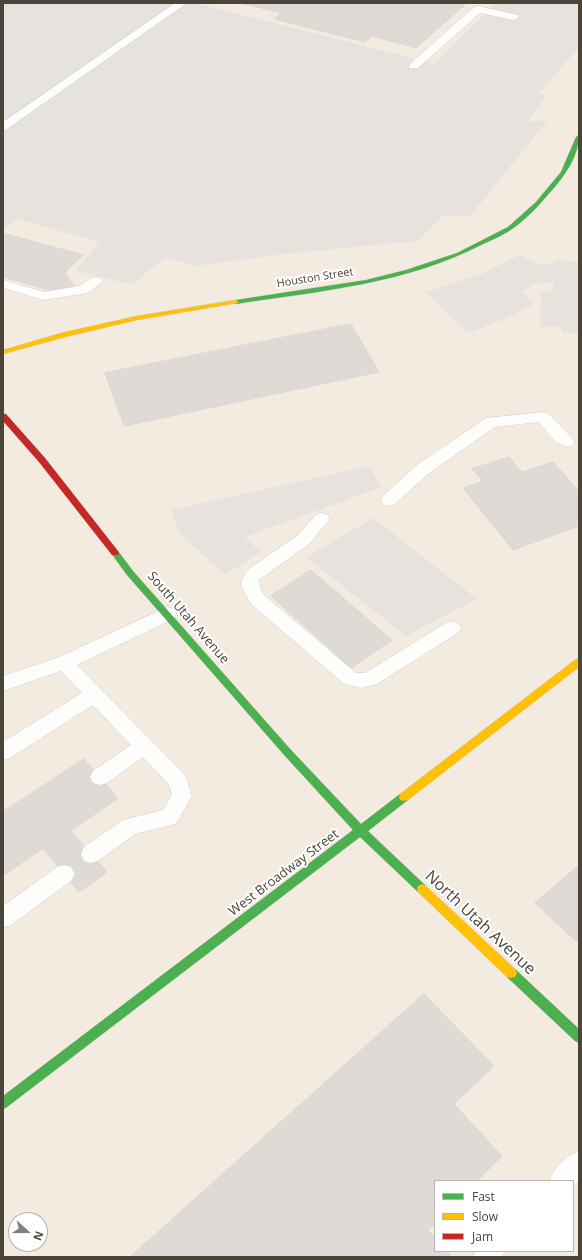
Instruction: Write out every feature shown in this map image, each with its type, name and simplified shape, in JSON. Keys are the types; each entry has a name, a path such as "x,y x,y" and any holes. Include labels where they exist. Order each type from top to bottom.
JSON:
{"main road":[{"name":"Houston Street","path":"3,352 68,334 137,318 366,282 408,272 458,254 510,228 538,203 564,172 579,137"},
{"name":"South Utah Avenue","path":"3,416 42,460 130,572 288,753 361,830"},
{"name":"West Broadway Street","path":"3,1103 579,662"},
{"name":"North Utah Avenue","path":"361,830 579,1037"}],"lane":[{"path":"3,127 179,5"},
{"path":"414,66 478,9 514,17"},
{"path":"3,284 44,296 83,290 96,280"},
{"path":"389,500 423,469 491,422 543,417 566,442"},
{"path":"322,519 304,539 255,573 250,578 251,588 258,600 352,679 361,681 370,680 452,628"},
{"path":"3,684 64,663 167,614"},
{"path":"64,663 178,781 182,796 169,818 130,826 91,854"},
{"path":"3,752 94,695"},
{"path":"100,777 144,746"},
{"path":"3,918 64,874"},
{"path":"562,1180 579,1163"}],"shaded area":[{"path":"3,3 579,3 579,1257 3,1257"},
{"path":"3,3 196,3 435,64 495,3 579,3 579,47 539,93 546,96 528,121 547,121 470,216 443,216 417,241 284,254 195,266 165,257 132,285 76,271 99,242 17,219 3,229"},
{"path":"519,255 540,265 554,263 559,260 579,262 579,333 562,333 561,326 540,327 541,291 551,292 555,281 534,284 522,292 534,304 505,319 468,333 426,292 481,274"},
{"path":"369,466 382,487 245,537 261,552 225,575 179,533 171,510"},
{"path":"373,518 477,599 406,636 306,557"}],"building":[{"path":"240,3 467,3 416,48 372,36 365,42 274,19 281,13"},
{"path":"3,233 83,255 65,272 74,286 53,291 3,277"},
{"path":"351,324 379,372 124,426 105,373"},
{"path":"509,457 522,472 553,462 579,491 579,526 513,550 463,488 483,481 472,469"},
{"path":"311,570 392,640 351,668 271,596"},
{"path":"84,759 118,798 71,831 107,872 79,892 43,848 3,876 3,812"},
{"path":"579,865 579,944 535,903"},
{"path":"424,994 494,1066 454,1104 502,1156 478,1180 434,1180 434,1224 428,1230 434,1237 434,1252 448,1252 451,1256 130,1257"}],"traffic: fast":[{"path":"236,302 366,282 408,272 459,254 510,228 538,203 564,172 579,137"},
{"path":"115,553 130,573 288,753 361,831 422,889"},
{"path":"3,1103 404,797"},
{"path":"511,973 579,1037"}],"traffic: slow":[{"path":"3,352 68,334 137,318 236,302"},
{"path":"404,797 579,662"},
{"path":"422,889 511,973"}],"traffic: jam":[{"path":"3,416 42,460 115,553"}]}
